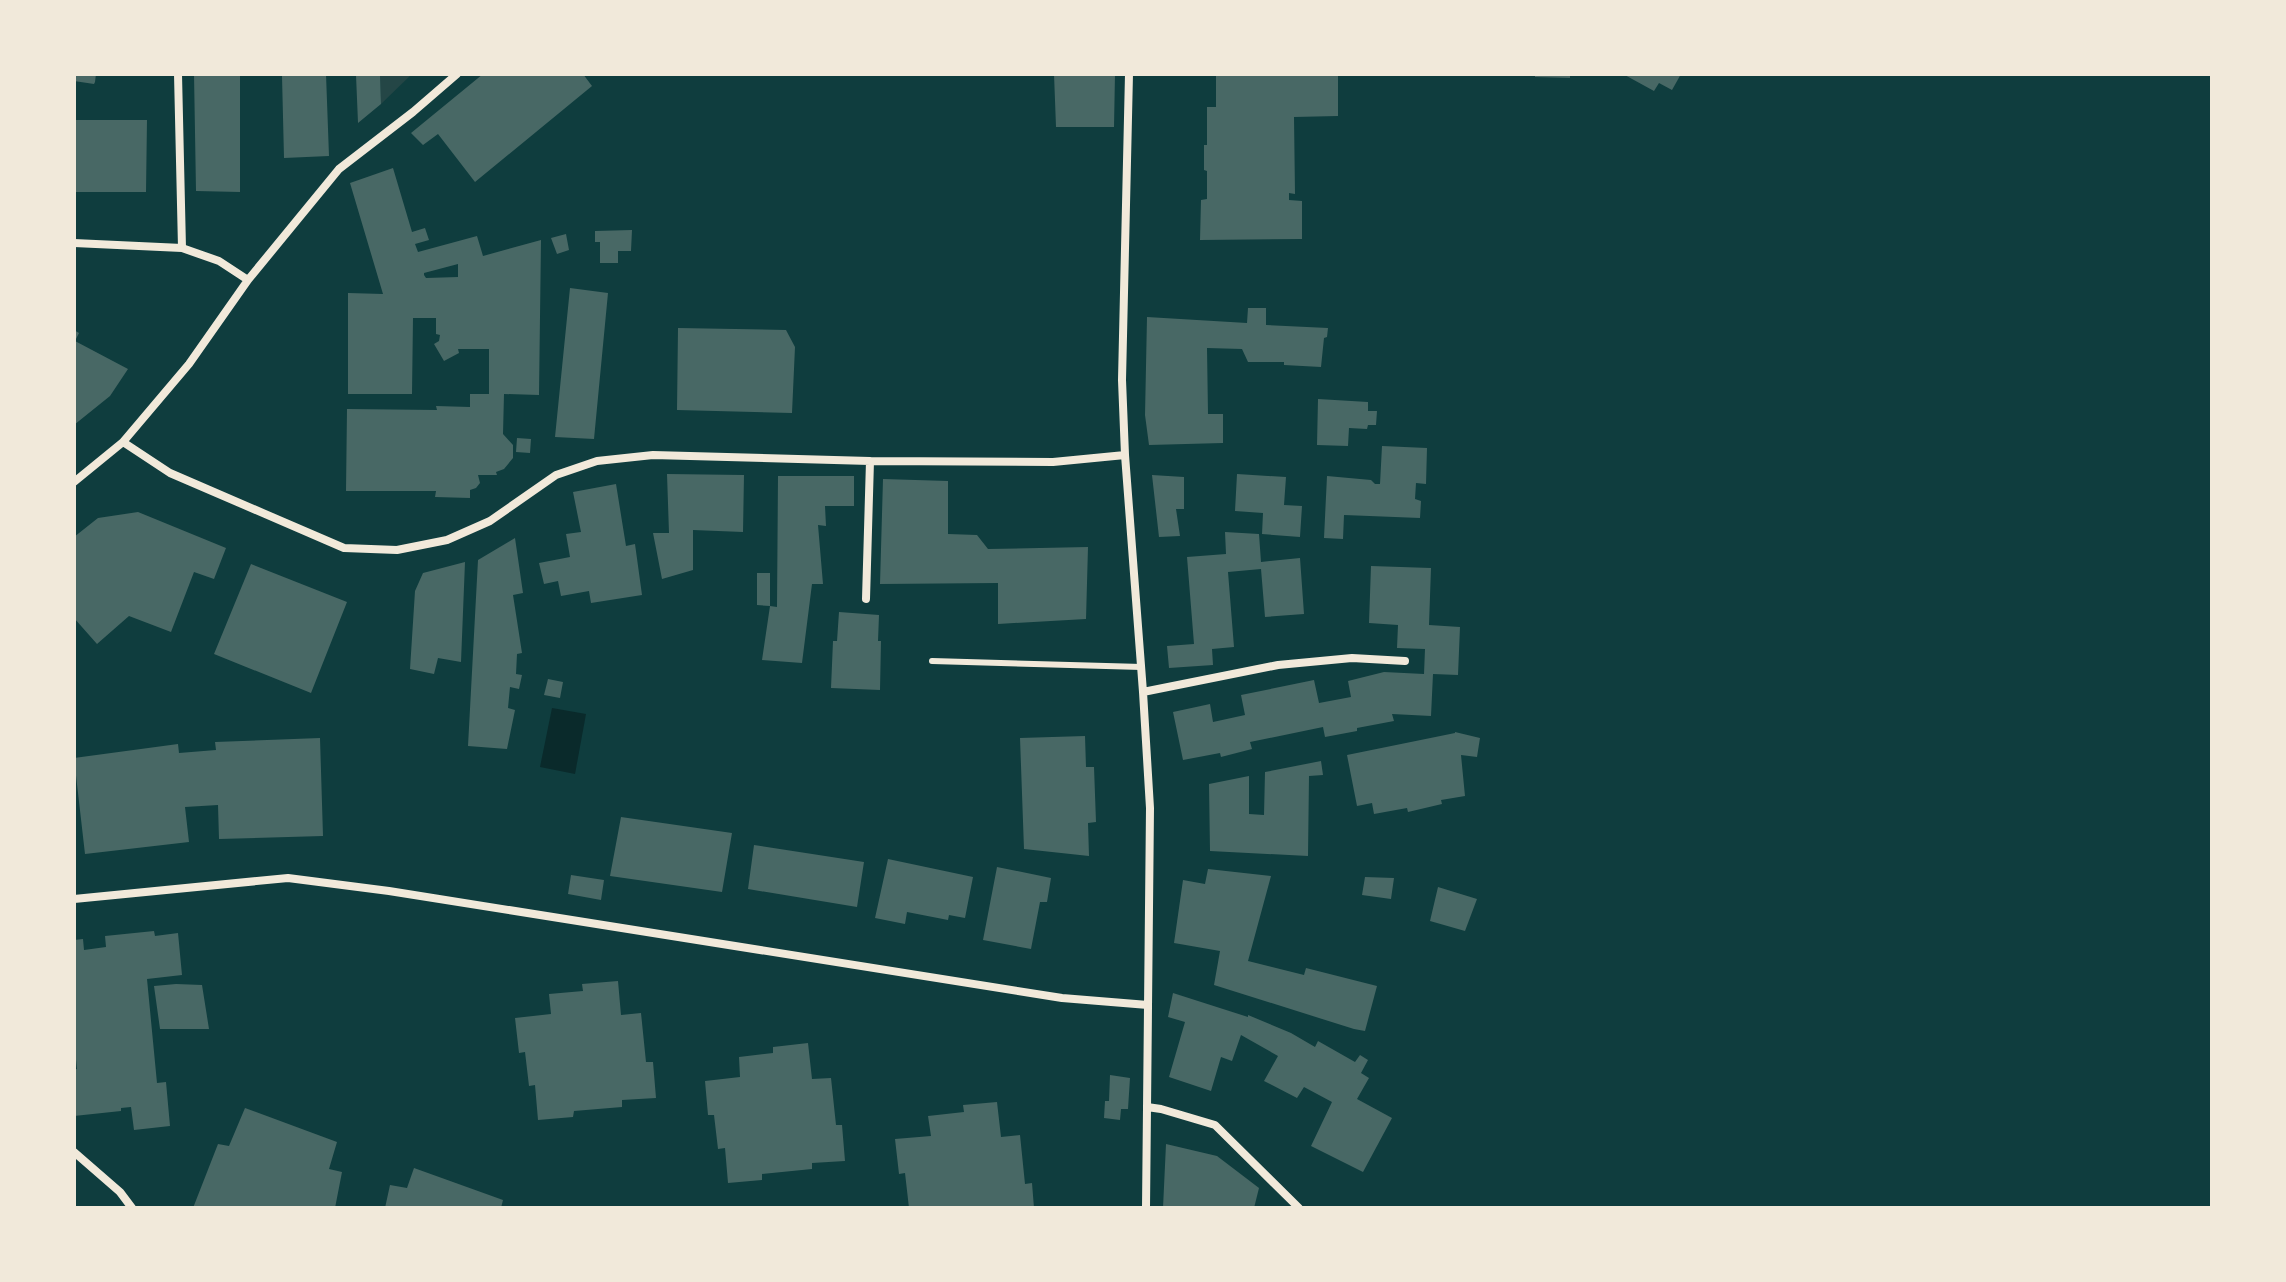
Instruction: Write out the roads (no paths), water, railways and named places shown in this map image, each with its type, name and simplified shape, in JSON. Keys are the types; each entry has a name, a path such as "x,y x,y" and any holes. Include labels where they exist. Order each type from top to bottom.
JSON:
{"street":[{"path":"178,74 182,248"},
{"path":"74,482 123,442 189,364 248,280 339,169 457,74"},
{"path":"1129,74 1122,380 1150,808 1146,1208"},
{"path":"74,243 182,248 219,261 248,280"},
{"path":"123,442 170,473 344,548 397,550 447,540 490,521 556,475 597,461 653,455 1053,462 1125,455"},
{"path":"866,599 870,461"},
{"path":"1143,692 1278,665 1352,658 1405,661"},
{"path":"74,899 288,878 405,893 1062,998 1148,1005"},
{"path":"1147,1107 1215,1125 1299,1208"},
{"path":"74,1152 120,1192 132,1208"}],"lane":[{"path":"932,661 1142,667"}]}
